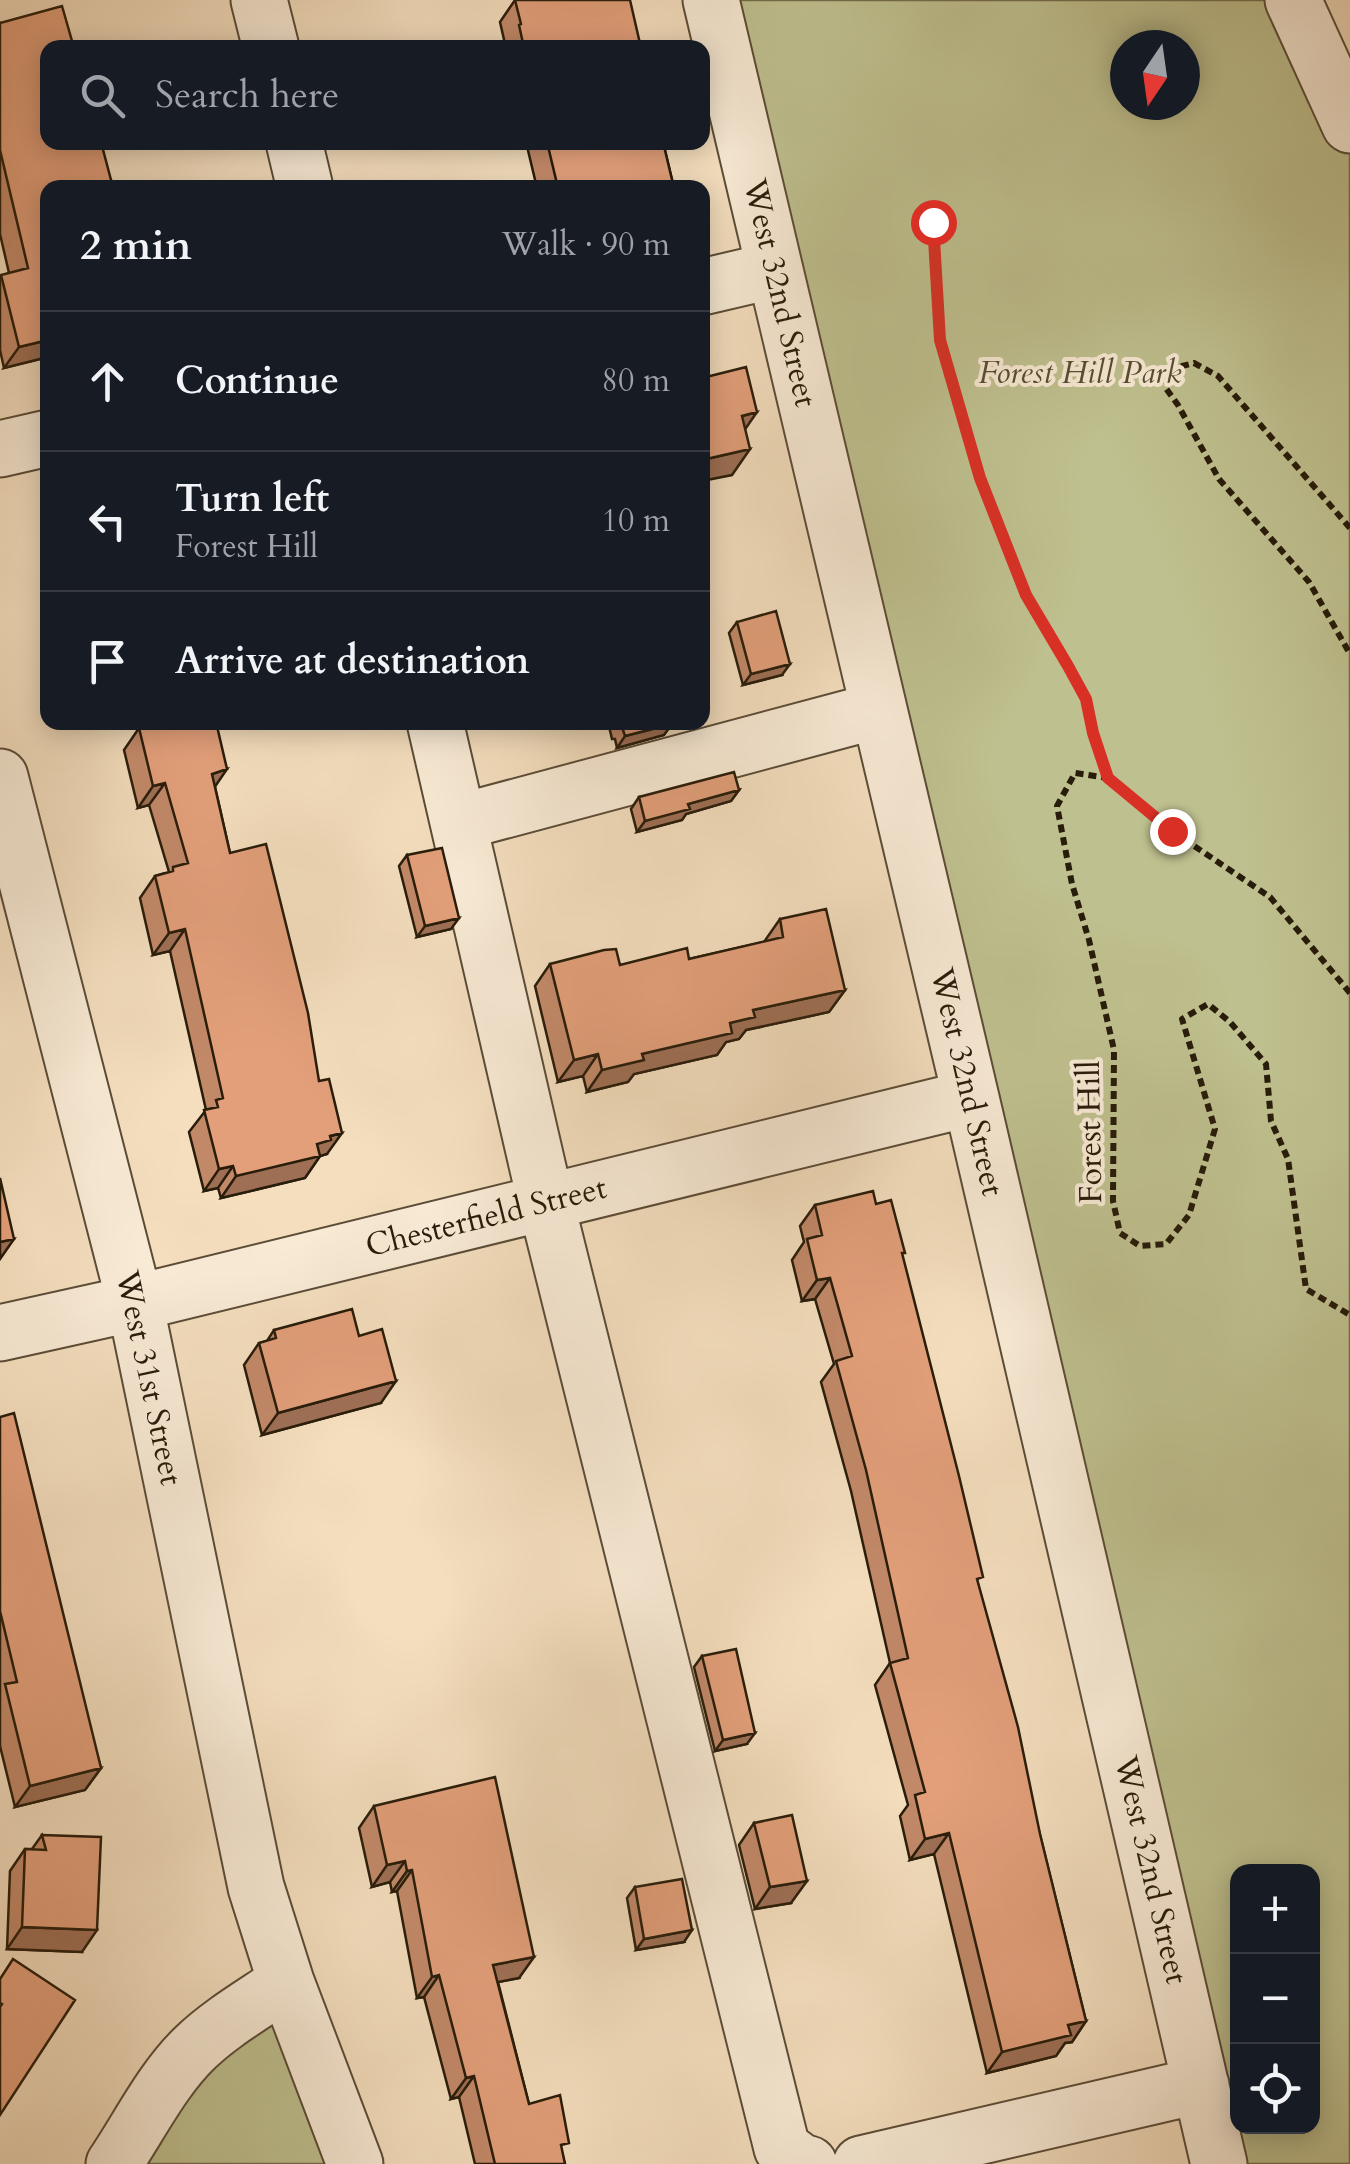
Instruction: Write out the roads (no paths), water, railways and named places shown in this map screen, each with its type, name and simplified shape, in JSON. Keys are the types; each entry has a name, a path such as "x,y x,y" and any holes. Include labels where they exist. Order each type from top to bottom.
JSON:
{"street":[{"path":"260,0 269,40"},
{"name":"West 32nd Street","path":"710,0 1220,2164"},
{"path":"1293,0 1350,124"},
{"path":"296,150 302,180"},
{"path":"710,285 775,270"},
{"path":"0,449 40,440"},
{"path":"460,822 879,710"},
{"path":"437,730 546,1203 782,2148 809,2164"},
{"name":"West 31st Street","path":"0,776 135,1303 256,1886 286,1982 355,2164"},
{"name":"Chesterfield Street","path":"0,1333 971,1098"},
{"path":"114,2164 170,2076 196,2047 286,1982"},
{"path":"861,2164 1201,2085"}],"park label":[{"name":"Forest Hill Park","path":"1080,373"}]}
